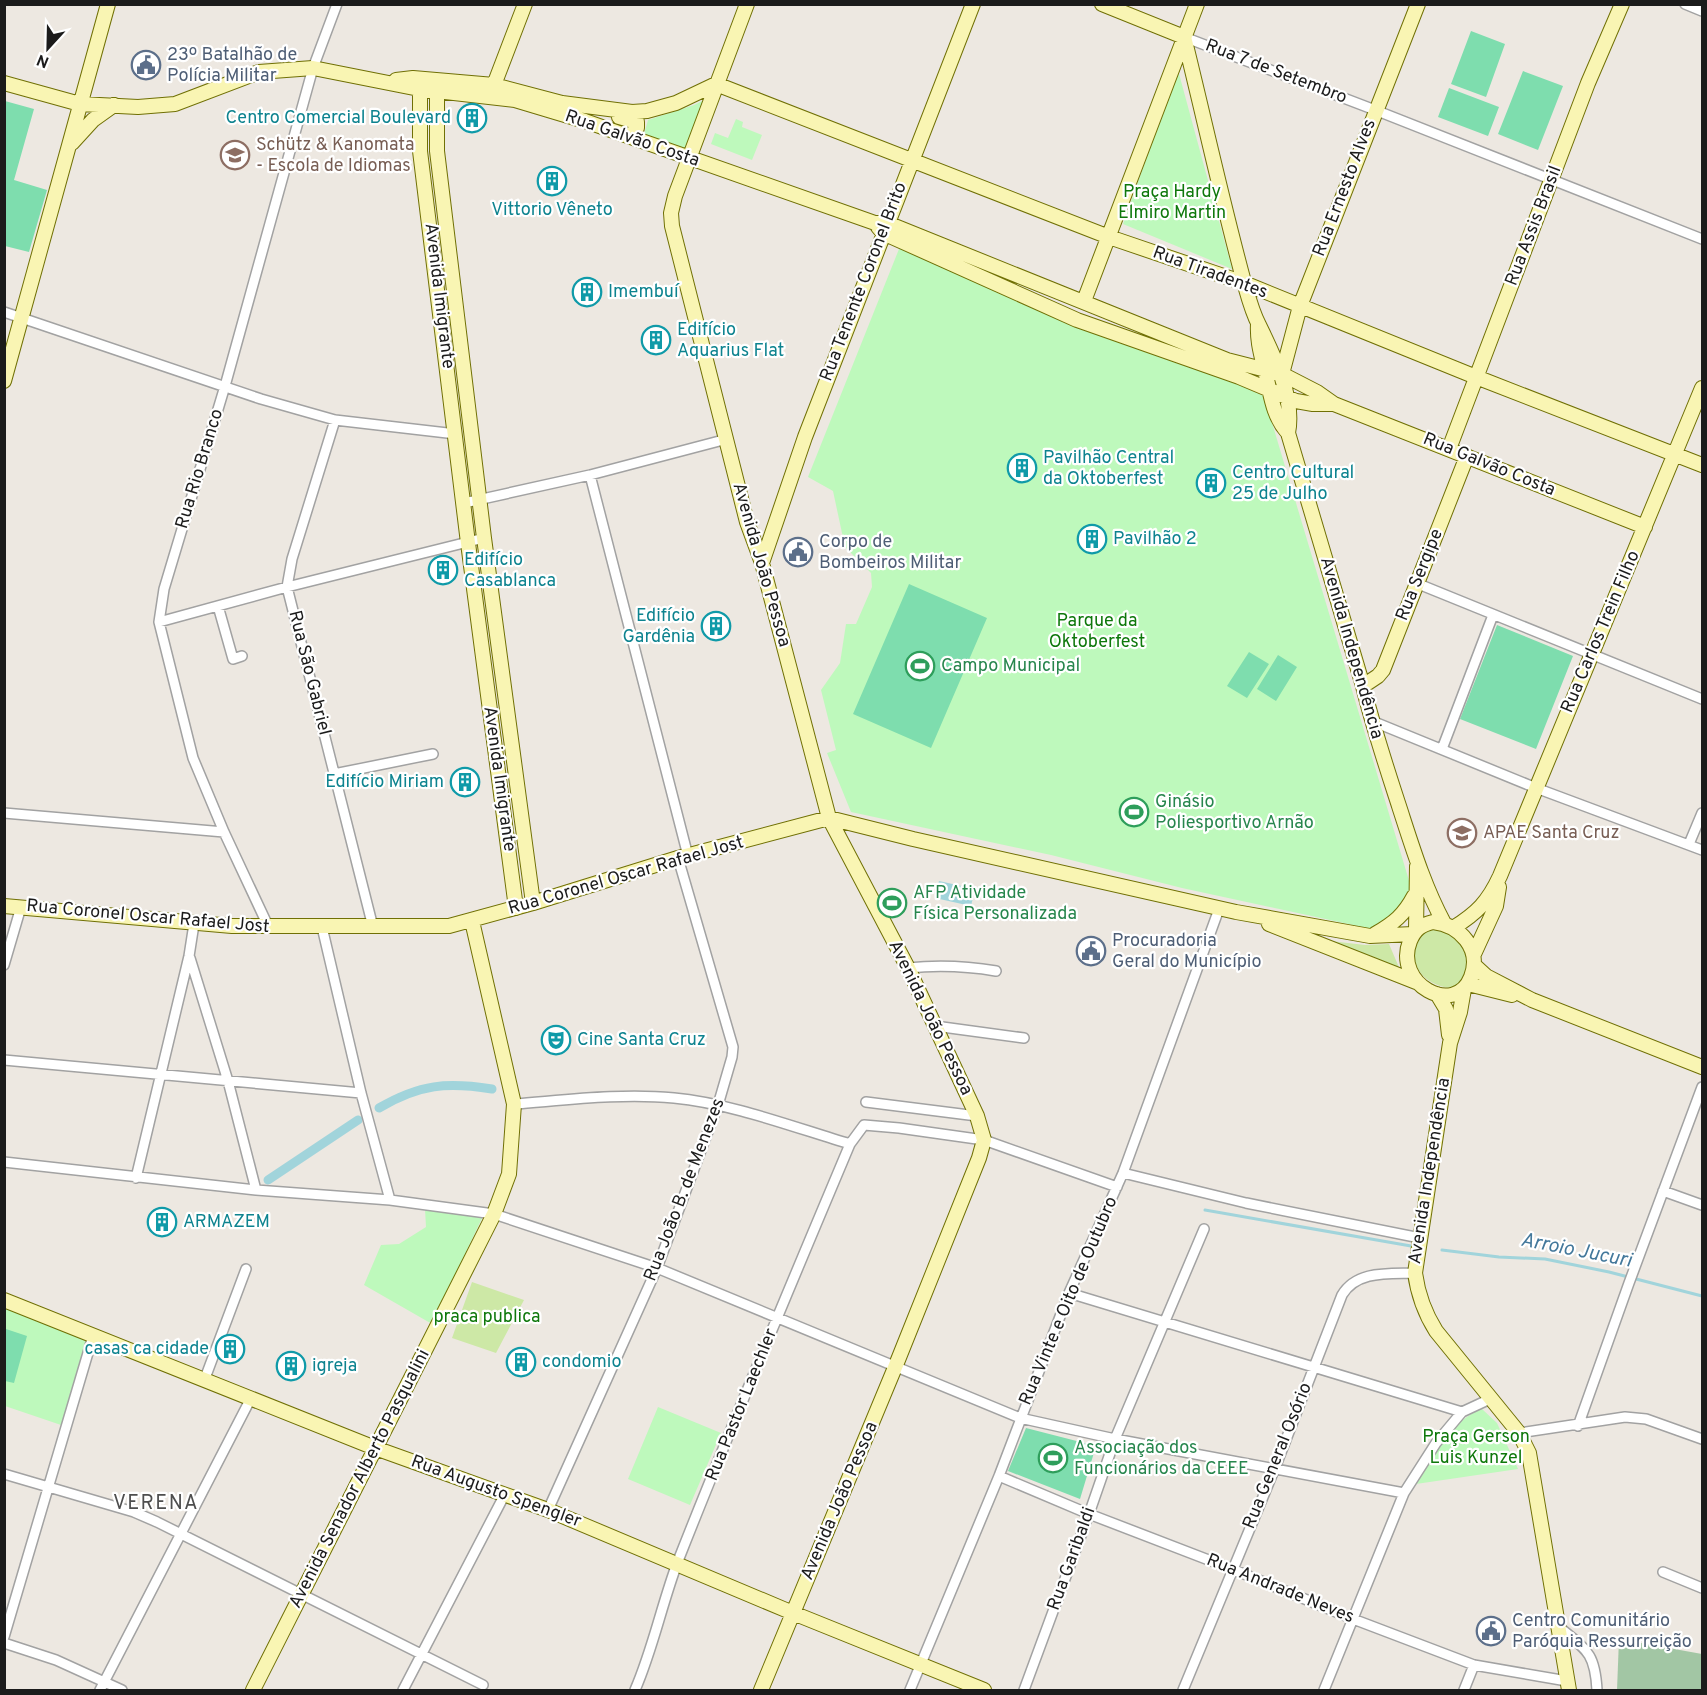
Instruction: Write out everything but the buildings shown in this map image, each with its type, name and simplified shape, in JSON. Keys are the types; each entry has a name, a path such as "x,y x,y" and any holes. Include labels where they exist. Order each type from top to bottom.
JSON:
{"street":[{"path":"4,381 108,4"},
{"name":"Rua Rio Branco","path":"269,928 224,832 193,758 159,622 164,589 225,386 314,68 337,4"},
{"path":"494,86 525,4"},
{"name":"Avenida João Pessoa","path":"747,4 672,205 672,226 747,522 762,562 829,818 908,968 977,1116 984,1140 979,1158 896,1365 761,1690"},
{"name":"Rua Tenente Coronel Brito","path":"762,562 776,517 882,226 912,159 974,4"},
{"path":"1102,4 1184,37"},
{"path":"1077,320 1070,315 1070,307 1077,301 1084,302 1197,4"},
{"name":"Rua Ernesto Alves","path":"1282,374 1300,306 1418,4"},
{"name":"Rua Assis Brasil","path":"1449,449 1588,83 1622,4"},
{"path":"1685,4 1702,11"},
{"name":"Rua 7 de Setembro","path":"1184,37 1702,239"},
{"name":"Avenida Independência","path":"1184,37 1244,283 1258,324 1282,374 1290,422 1288,433"},
{"name":"Rua Galvão Costa","path":"4,83 80,104 138,107 175,104 259,72 314,68 383,83 494,86 562,103 614,111 647,111 691,97 716,84"},
{"name":"Rua Galvão Costa","path":"421,84 437,90 515,100 633,137 882,226 1084,302 1227,360 1282,374 1317,392 1334,404 1645,527"},
{"name":"Avenida Imigrante","path":"421,84 420,151 516,908"},
{"name":"Rua Tiradentes","path":"716,84 1109,237 1244,283 1702,465"},
{"name":"Avenida Imigrante","path":"437,90 437,151 484,538 533,903"},
{"path":"562,103 578,109 635,120 637,128 633,137"},
{"path":"66,152 85,127 114,105"},
{"path":"633,137 643,128 647,111"},
{"name":"Rua Galvão Costa","path":"882,226 1077,320 1239,377 1286,397 1313,404 1334,404"},
{"path":"4,312 335,420 456,434"},
{"name":"Avenida Independência","path":"1258,324 1257,340 1269,391 1280,424 1288,433 1372,721 1417,861 1433,903 1449,925"},
{"name":"Rua Carlos Trein Filho","path":"1449,925 1480,908 1490,897 1500,876 1702,388"},
{"name":"Rua São Gabriel","path":"335,420 292,560 287,587 373,927"},
{"path":"464,503 590,475 727,439"},
{"name":"Rua Sergipe","path":"1363,686 1383,670 1467,456"},
{"name":"Rua João B. de Menezes","path":"548,1510 657,1268 718,1105 733,1047 683,857 590,475"},
{"path":"747,522 754,526 764,526 776,517"},
{"path":"159,622 287,587 484,538"},
{"path":"1416,583 1702,699"},
{"path":"218,606 233,659 242,656"},
{"path":"1442,749 1493,615"},
{"path":"1372,721 1536,788 1702,850"},
{"path":"334,774 433,754"},
{"path":"807,824 823,795 863,826 845,848"},
{"path":"4,813 224,832"},
{"path":"1689,844 1702,813"},
{"name":"Rua Coronel Oscar Rafael Jost","path":"4,906 194,924 269,928 449,926 683,857 829,818 1219,909 1370,936 1414,932"},
{"path":"510,853 526,850"},
{"name":"Avenida Independência","path":"1414,932 1417,861"},
{"name":"Rua Carlos Trein Filho","path":"1474,960 1496,906 1500,876"},
{"path":"1370,936 1395,923 1406,911 1415,894"},
{"path":"4,965 21,907"},
{"name":"Rua Vinte e Oito de Outubro","path":"910,1690 999,1476 1069,1293 1123,1173 1219,909"},
{"name":"Rua Coronel Oscar Rafael Jost","path":"1236,912 1311,939 1416,982"},
{"name":"Avenida Senador Alberto Pasqualini","path":"253,1690 494,1214 509,1174 514,1104 472,921"},
{"path":"1532,1000 1466,987 1444,996 1416,982 1409,970 1407,953 1414,932 1420,926 1433,922 1449,925 1466,939 1474,960 1486,976 1532,1000 1702,1067"},
{"path":"136,1178 189,956 194,924"},
{"path":"1311,939 1318,926"},
{"path":"322,927 390,1200"},
{"path":"189,956 228,1081 256,1190"},
{"path":"1450,1043 1474,960"},
{"path":"908,968 934,965 996,971"},
{"path":"1437,994 1446,1009 1450,1043"},
{"path":"935,1026 1024,1038"},
{"name":"Avenida Independência","path":"1450,1043 1415,1273 1419,1295 1426,1315 1436,1331 1519,1433 1528,1453 1568,1686"},
{"path":"4,1060 362,1094"},
{"path":"1578,1426 1702,1087"},
{"path":"514,1104 624,1097 674,1098 718,1105 850,1144"},
{"path":"866,1102 977,1116"},
{"name":"Rua Pastor Laechler","path":"635,1690 643,1672 677,1564 850,1144 864,1125 984,1140"},
{"path":"984,1140 1117,1187"},
{"path":"4,1162 256,1190 390,1200 494,1214 657,1268 1020,1418 1115,1439 1404,1493"},
{"path":"1123,1173 1246,1203 1420,1238"},
{"path":"1663,1191 1702,1205"},
{"name":"Rua Garibaldi","path":"1024,1690 1115,1439 1163,1321 1204,1229"},
{"path":"204,1381 246,1269"},
{"name":"Rua General Osório","path":"1183,1690 1275,1468 1342,1295 1350,1284 1363,1277 1415,1273"},
{"path":"1069,1293 1461,1412"},
{"name":"Rua Augusto Spengler","path":"4,1300 250,1400 548,1510 920,1666 984,1690"},
{"path":"4,1637 93,1336"},
{"path":"1324,1690 1404,1493 1436,1443 1461,1412 1490,1399"},
{"path":"102,1686 250,1400"},
{"path":"1519,1433 1625,1418 1646,1419 1702,1439"},
{"path":"4,1474 135,1512 483,1684"},
{"name":"Rua Andrade Neves","path":"999,1476 1089,1514 1474,1665 1568,1686"},
{"path":"403,1690 505,1494"},
{"path":"1663,1572 1702,1588"},
{"path":"1558,1627 1590,1656 1596,1667 1597,1690"},
{"path":"4,1643 56,1660 102,1686 122,1690"},
{"path":"1464,1690 1474,1665"}],"green space":[{"path":"1471,31 1505,44 1486,97 1451,84"},
{"name":"Praça Hardy Elmiro Martin","path":"1178,70 1232,269 1123,224"},
{"path":"1523,71 1563,86 1538,150 1498,134"},
{"path":"1449,88 1499,107 1488,136 1438,117"},
{"path":"710,97 690,151 644,134 648,120 694,105"},
{"path":"5,101 34,109 14,180 47,190 29,252 5,246"},
{"path":"736,119 743,122 742,127 762,135 752,160 711,144 715,133 728,138"},
{"name":"Parque da Oktoberfest","path":"901,244 1183,360 1264,396 1410,884 1406,904 1376,930 1182,888 1051,855 851,812 827,753 836,750 821,690 840,663 846,624 856,624 872,587 871,573 845,547 833,491 808,477"},
{"name":"Campo Municipal","path":"909,584 987,618 931,748 853,714"},
{"path":"1497,625 1573,656 1536,749 1460,719"},
{"path":"1249,652 1269,664 1247,698 1227,686"},
{"path":"1278,655 1297,667 1276,701 1257,689"},
{"path":"1430,928 1455,937 1464,948 1469,974 1454,987 1432,983 1421,973 1415,961 1414,939"},
{"path":"1322,940 1365,945 1389,944 1401,972"},
{"path":"425,1209 483,1216 432,1324 364,1285 381,1245 399,1244 426,1227"},
{"name":"praca publica","path":"472,1282 524,1300 496,1353 452,1338"},
{"path":"4,1308 90,1341 61,1425 5,1406"},
{"path":"6,1329 27,1336 14,1383 5,1381"},
{"path":"658,1407 721,1433 690,1505 628,1479"},
{"name":"Praça Gerson Luis Kunzel","path":"1482,1409 1497,1423 1518,1469 1416,1484 1443,1440 1471,1414"},
{"name":"Associação dos Funcionários da CEEE","path":"1026,1428 1096,1446 1080,1499 1008,1471"},
{"path":"1619,1639 1702,1654 1702,1690 1617,1690"}],"water":[{"path":"939,881 975,889 971,906 935,898"}],"waterway":[{"name":"Arroio Jucuri","path":"379,1108 408,1094 434,1087 461,1086 492,1089"},
{"name":"Arroio Jucuri","path":"268,1180 358,1120"},
{"name":"Arroio Jucuri","path":"1205,1210 1411,1246"},
{"name":"Arroio Jucuri","path":"1442,1250 1499,1257 1545,1259 1609,1272 1702,1296"}],"place":[{"name":"23º Batalhão de Polícia Militar","path":"146,65"},
{"name":"Centro Comercial Boulevard","path":"472,118"},
{"name":"Schütz & Kanomata - Escola de Idiomas","path":"235,155"},
{"name":"Vittorio Vêneto","path":"552,181"},
{"name":"Imembuí","path":"587,292"},
{"name":"Edifício Aquarius Flat","path":"656,340"},
{"name":"Pavilhão Central da Oktoberfest","path":"1022,468"},
{"name":"Centro Cultural 25 de Julho","path":"1211,483"},
{"name":"Pavilhão 2","path":"1092,539"},
{"name":"Corpo de Bombeiros Militar","path":"798,552"},
{"name":"Edifício Casablanca","path":"443,570"},
{"name":"Edifício Gardênia","path":"716,626"},
{"name":"Campo Municipal","path":"920,666"},
{"name":"Edifício Miriam","path":"465,782"},
{"name":"Ginásio Poliesportivo Arnão","path":"1134,812"},
{"name":"APAE Santa Cruz","path":"1462,833"},
{"name":"AFP Atividade Física Personalizada","path":"892,903"},
{"name":"Procuradoria Geral do Município","path":"1091,951"},
{"name":"Cine Santa Cruz","path":"556,1040"},
{"name":"ARMAZEM","path":"162,1222"},
{"name":"casas ca cidade","path":"230,1349"},
{"name":"condomio","path":"521,1362"},
{"name":"igreja","path":"291,1366"},
{"name":"Associação dos Funcionários da CEEE","path":"1053,1458"},
{"name":"Centro Comunitário Paróquia Ressurreição","path":"1491,1631"}],"district":[{"name":"VERENA","path":"156,1504"}]}
